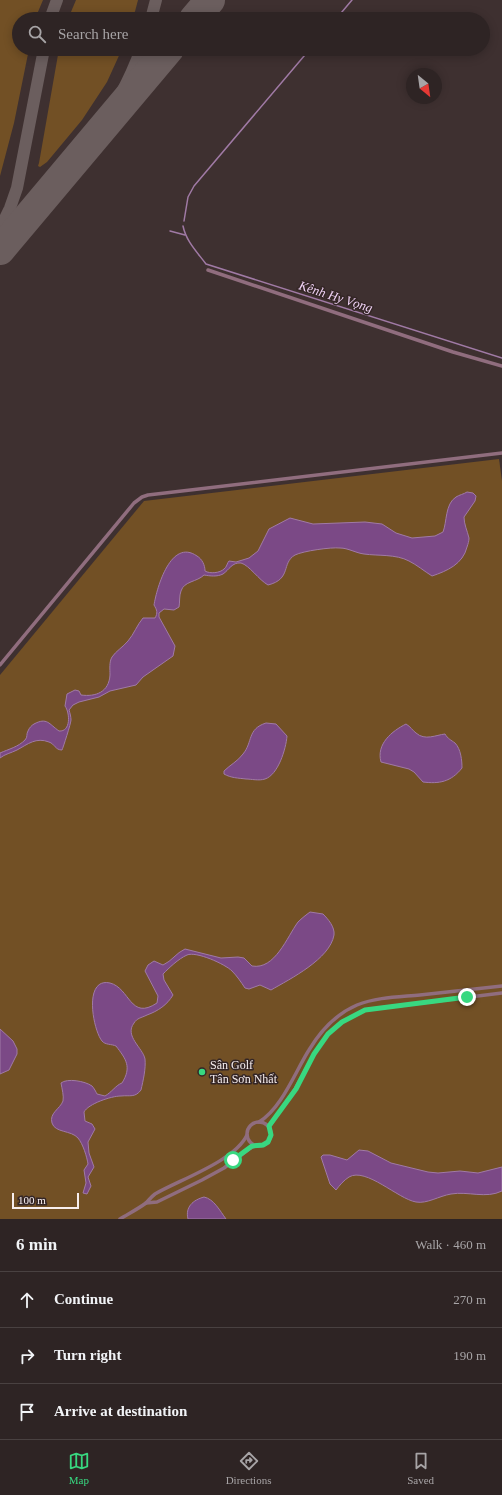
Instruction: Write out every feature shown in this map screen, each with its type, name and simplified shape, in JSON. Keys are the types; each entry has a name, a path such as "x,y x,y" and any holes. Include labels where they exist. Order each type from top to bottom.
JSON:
{"street":[{"path":"208,270 453,352 502,366"},
{"path":"0,665 134,503 142,497 148,495 502,453"},
{"path":"120,1219 146,1203 153,1196 206,1169 237,1148 245,1140 251,1126 266,1118 273,1110 316,1039 325,1027 335,1018 350,1009 367,1002 394,997 502,986"},
{"path":"466,990 467,997"},
{"path":"269,1126 296,1089 314,1054 328,1034 342,1022 354,1015 365,1010 395,1005 502,992"},
{"path":"394,997 395,1005"},
{"path":"350,1009 354,1015"},
{"path":"299,1067 306,1070"},
{"path":"247,1135 250,1142 256,1145 263,1145 270,1140 271,1135 269,1126 265,1123 259,1122"},
{"path":"146,1203 157,1202 194,1184 224,1168 256,1145"},
{"path":"190,1178 194,1184"}],"shaded area":[{"path":"0,0 43,0 38,12 12,12 12,56 28,56 14,123 0,176"},
{"path":"76,0 138,0 135,12 71,12"},
{"path":"58,56 119,56 107,82 82,120 47,162 40,167 38,166"},
{"name":"Sân Golf Tân Sơn Nhất","path":"499,459 502,481 502,1219 0,1219 0,675 144,501"},
{"path":"467,492 473,493 476,496 475,501 464,517 469,538 465,553 454,566 432,576 415,564 404,559 393,556 364,554 336,548 310,551 295,555 288,562 280,579 268,585 241,563 233,565 221,575 204,575 188,583 181,591 179,607 174,610 164,609 159,613 159,617 175,646 173,656 143,677 136,685 110,691 99,697 73,705 69,710 71,722 62,750 58,749 49,742 40,740 0,758 0,753 25,740 27,732 33,724 45,721 59,731 66,728 68,722 68,713 65,706 67,694 75,690 79,691 81,695 97,694 107,686 112,657 128,641 143,618 155,618 157,615 154,605 158,587 167,567 173,559 180,554 188,552 197,556 202,560 205,571 212,573 218,572 225,568 229,561 236,562 249,558 258,551 269,529 290,518 313,524 365,522 382,524 396,533 412,538 435,536 443,532 448,509 452,500"},
{"path":"266,723 276,724 287,736 283,754 270,777 260,780 235,778 224,774 224,771 243,754 253,732"},
{"path":"406,724 423,737 445,734 455,743 459,748 462,768 458,773 444,781 429,783 423,782 414,772 409,769 381,762 381,749 386,739 395,730"},
{"path":"310,912 323,914 331,923 334,935 331,944 317,960 308,967 271,990 260,985 249,989 245,988 236,975 228,968 203,956 191,954 174,964 163,974 164,980 173,995 168,1002 155,1012 136,1020 131,1033 145,1059 145,1071 141,1090 139,1093 132,1096 117,1096 100,1101 90,1106 84,1112 85,1121 92,1124 95,1129 88,1142 89,1153 94,1167 88,1177 91,1186 87,1194 83,1193 86,1183 84,1170 88,1164 83,1147 75,1135 56,1128 51,1120 53,1114 63,1101 61,1083 64,1081 72,1080 85,1083 92,1086 97,1094 105,1096 122,1083 127,1072 123,1055 116,1046 102,1041 99,1035 93,1016 92,1006 96,988 102,983 110,983 117,986 136,1006 148,1008 157,1003 158,996 145,971 148,965 154,961 163,965 185,949 221,958 244,958 252,966 260,966 274,958 285,944 298,922"},
{"path":"0,1029 13,1041 17,1049 17,1054 9,1070 0,1074"},
{"path":"359,1150 368,1151 391,1163 428,1172 438,1173 460,1171 478,1173 502,1167 502,1191 483,1195 457,1193 429,1201 416,1202 409,1200 373,1180 364,1176 356,1175 347,1178 336,1190 330,1184 321,1157 323,1155 330,1155 347,1160"},
{"path":"204,1197 208,1198 214,1203 226,1219 188,1219 188,1211 193,1202"}],"waterway":[{"name":"Kênh Hy Vọng","path":"342,12 352,0"},
{"name":"Kênh Hy Vọng","path":"184,221 188,197 194,186 304,56"},
{"name":"Kênh Hy Vọng","path":"183,226 189,241 206,264 502,358"},
{"path":"170,231 185,235"}],"taxiway":[{"path":"53,12 57,0"},
{"path":"153,12 156,0"},
{"path":"0,229 17,188 43,56"},
{"path":"92,140 120,96 138,56"}],"runway":[{"path":"200,12 210,0"},
{"path":"0,250 163,56"}],"place":[{"name":"Sân Golf Tân Sơn Nhất","path":"202,1072"}],"route":[{"path":"233,1160 252,1146 263,1145 270,1140 271,1131 269,1126 296,1089 314,1054 328,1034 342,1022 365,1010 467,997"}]}
